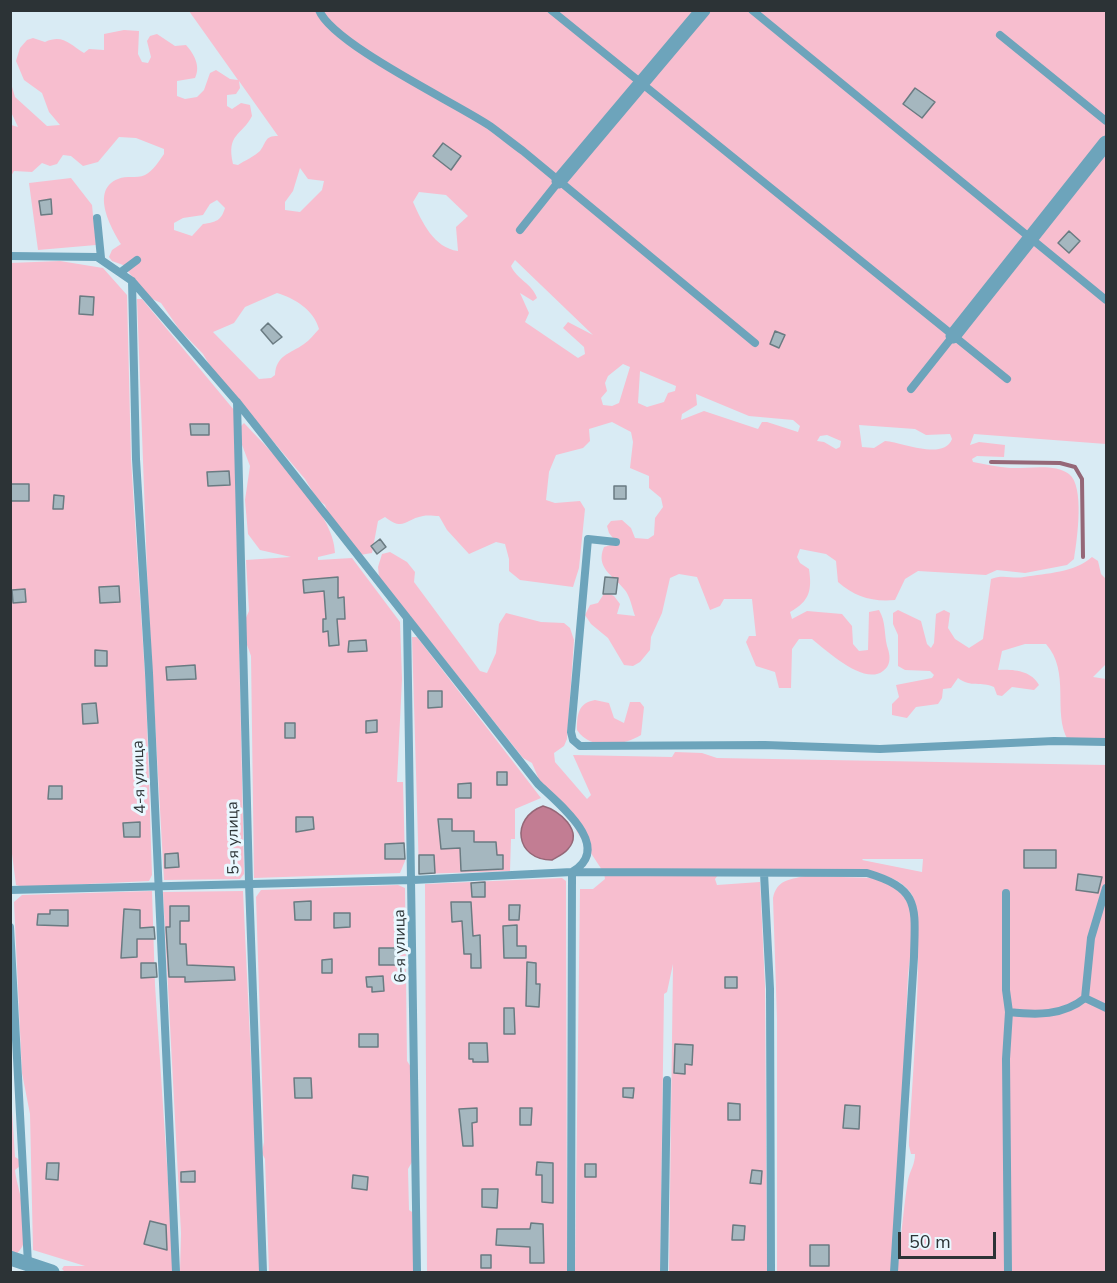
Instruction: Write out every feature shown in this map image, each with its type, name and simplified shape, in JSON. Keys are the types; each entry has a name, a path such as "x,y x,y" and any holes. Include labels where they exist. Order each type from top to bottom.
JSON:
{"street":[{"path":"560,181 703,10"},
{"path":"953,336 1033,239 1107,143"},
{"path":"10,1258 52,1272"}],"lane":[{"path":"319,10 327,24 381,62 489,125 755,343"},
{"path":"551,10 1007,379"},
{"path":"752,10 1107,300"},
{"path":"1000,35 1107,121"},
{"path":"520,230 560,181"},
{"path":"97,219 101,258"},
{"path":"10,256 82,255 101,258 132,281 237,402 538,784 568,814 587,839 589,848 587,859 572,872 571,1272"},
{"path":"121,272 137,260"},
{"name":"4-я улица","path":"132,281 136,459 149,673 176,1272"},
{"path":"911,389 953,336"},
{"name":"5-я улица","path":"237,402 249,883 263,1272"},
{"path":"616,542 588,539 571,732 573,740 580,746 880,749 1054,741 1107,742"},
{"name":"6-я улица","path":"407,618 413,880 417,1272"},
{"path":"10,890 413,880 572,872 867,873 890,879 905,890 913,903 915,917 913,991 894,1272"},
{"path":"764,873 770,989 771,1272"},
{"path":"1009,1012 1049,1014 1074,1007 1085,998 1091,938 1107,888"},
{"path":"1006,893 1006,990 1009,1012 1006,1059 1008,1272"},
{"path":"10,927 28,1265"},
{"path":"1085,998 1107,1008"},
{"path":"664,1272 667,1080"}],"shaded area":[{"path":"189,11 1106,11 1106,444 974,434 970,445 979,442 1005,445 1004,457 977,456 972,459 973,462 1010,468 1049,468 1069,474 1074,480 1078,501 1074,559 1067,565 1025,573 997,570 986,575 918,571 905,579 895,600 879,600 857,595 838,582 836,561 826,554 800,549 797,557 800,563 809,569 810,589 802,604 790,612 792,619 807,611 842,614 852,626 853,644 859,651 868,650 869,612 879,610 884,623 890,659 883,671 866,674 846,665 812,639 799,639 792,649 791,688 779,688 775,672 756,666 746,642 749,636 756,636 752,599 724,599 720,606 710,610 697,577 679,574 670,578 662,613 651,637 650,650 640,662 633,666 624,665 608,638 591,624 585,615 590,605 598,603 605,592 614,596 620,604 617,614 635,616 626,592 603,566 604,547 617,543 609,533 607,526 611,521 622,520 631,528 635,538 648,539 654,535 655,518 663,507 661,498 649,488 649,476 630,468 633,442 631,432 612,422 589,429 590,441 583,448 556,455 549,472 546,500 555,503 580,501 585,509 579,568 573,587 520,580 509,571 505,544 496,542 469,554 447,530 439,516 423,516 401,524 396,524 385,517 378,521 372,553 360,555 330,519 325,505 317,499 305,479 212,369 203,354 179,329 161,303 148,297 123,265 112,261 109,257 112,250 121,244 105,210 105,192 110,184 118,179 148,173 164,154 164,149 136,138 119,137 98,162 83,166 71,156 63,155 57,164 50,166 42,163 32,172 14,171 11,176 11,125 18,127 11,112 10,80 15,97 47,126 60,125 49,112 42,93 24,80 16,61 20,48 27,40 33,38 45,42 57,39 70,43 84,53 89,49 104,50 104,34 124,30 139,31 138,54 142,62 148,63 151,57 147,41 150,36 157,34 175,46 186,45 196,60 195,78 177,81 177,96 185,99 197,97 204,90 210,73 216,70 230,79 238,80","holes":["239,81 278,136 268,138 260,151 238,165 233,164 231,154 233,140 252,116 250,105 241,103 232,109 227,106 227,95 236,94 240,88","300,168 308,179 324,181 322,190 300,212 285,210 285,202 293,191","419,192 446,195 468,216 456,227 458,251 442,245 420,218 413,202","217,200 225,208 220,218 203,224 192,236 174,230 174,223 183,218 203,215 210,204","515,260 593,335 568,322 563,328 584,347 585,354 578,358 525,322 529,313 520,293 533,301 537,298 532,289 511,266","277,293 290,298 308,311 319,329 306,342 281,359 275,375 271,378 259,379 213,332 234,323 245,307","623,364 630,367 619,403 612,406 603,405 601,398 607,391 605,383 608,376","640,371 676,386 675,391 668,393 664,402 647,407 638,403","696,394 749,416 793,420 800,426 798,432 762,422 758,429 704,411 681,420 682,414 697,405","859,425 915,429 926,435 950,434 952,439 940,449 932,450 885,441 874,448 862,447","827,435 841,441 840,447 836,449 817,441 820,436"]},
{"path":"71,178 92,205 96,245 38,250 29,183"},
{"path":"60,261 103,268 127,295 131,460 146,691 152,875 149,881 24,887 16,885 10,838 10,263"},
{"path":"137,299 142,299 234,410 244,874 240,879 164,880 148,596"},
{"path":"244,423 285,466 325,520 335,553 318,557 318,560 352,558 400,622 402,679 397,782 403,782 405,861 400,873 254,878 251,656 246,642 245,620 249,611 246,560 291,557 260,550 248,534 245,500 250,466 239,437 239,428"},
{"path":"390,552 407,562 415,572 414,582 480,671 487,673 496,653 499,624 506,613 541,622 564,623 570,628 574,640 567,739 564,746 554,753 555,762 587,799 591,795 573,755 672,757 675,752 702,753 717,758 1106,765 1106,1272 897,1272 908,1180 915,1154 911,1154 909,1146 918,974 916,911 912,895 899,882 869,871 722,870 715,879 717,885 760,882 765,986 767,1272 669,1272 673,964 667,992 664,994 660,1272 575,1272 580,889 593,889 605,879 604,873 577,832 571,816 540,782 532,763 523,758 379,577 378,567 382,554","holes":["923,859 922,872 862,860"]},
{"path":"1092,557 1098,561 1101,574 1106,579 1106,664 1093,677 1106,679 1106,745 1068,740 1061,718 1058,667 1046,644 1025,644 1002,651 998,670 1015,670 1026,673 1039,685 1034,690 1012,687 1002,696 997,695 994,687 967,683 958,678 951,688 943,689 942,698 938,704 916,707 907,718 892,715 892,704 899,697 896,685 932,678 934,675 930,671 905,670 898,666 898,635 893,624 893,613 898,610 921,621 927,644 931,648 934,643 936,614 944,610 950,613 948,628 955,639 969,648 983,639 991,579 1060,572"},
{"path":"412,637 417,637 541,798 515,809 515,839 511,839 510,871 419,874"},
{"path":"595,700 609,703 614,718 624,723 630,702 640,702 644,707 641,735 617,744 599,744 583,737 577,730 578,715 585,704"},
{"path":"543,806 556,812 568,822 573,835 568,849 552,860 530,853 521,838 525,820 532,812"},
{"path":"805,876 876,878 891,884 905,898 911,910 913,932 908,975 898,1190 895,1191 894,1272 777,1272 777,1019 773,898 780,884"},
{"path":"562,878 566,881 567,1272 427,1272 425,884"},
{"path":"398,885 405,888 407,1061 411,1067 412,1162 408,1169 409,1210 412,1212 416,1272 269,1272 265,1159 262,1153 264,1142 256,897 261,890"},
{"path":"152,891 155,985 174,1272 65,1272 62,1269 64,1266 85,1266 33,1250 30,1114 22,1073 14,902 22,895"},
{"path":"243,891 261,1272 180,1272 181,1233 163,892"},
{"path":"10,1077 15,1157 20,1160 20,1166 15,1170 26,1226 22,1247 16,1254 10,1253"}],"building":[{"path":"915,88 935,102 922,118 903,104"},
{"path":"443,143 461,156 451,170 433,156"},
{"path":"51,199 52,214 41,215 39,201"},
{"path":"1069,231 1080,241 1069,253 1058,243"},
{"path":"80,296 94,297 93,315 79,314"},
{"path":"268,323 282,337 273,344 261,330"},
{"path":"775,331 785,335 779,348 770,344"},
{"path":"190,424 209,424 209,435 191,435"},
{"path":"229,471 230,485 208,486 207,472"},
{"path":"10,484 29,484 29,501 10,501"},
{"path":"614,486 626,486 626,499 614,499"},
{"path":"54,495 64,496 63,509 53,509"},
{"path":"380,539 386,547 377,554 371,546"},
{"path":"338,577 338,598 344,597 345,619 337,619 339,645 329,646 328,631 323,632 323,619 326,619 324,591 304,593 303,580"},
{"path":"605,577 618,578 616,594 603,594"},
{"path":"119,586 120,602 100,603 99,587"},
{"path":"25,589 26,602 13,603 12,590"},
{"path":"366,640 367,651 348,652 349,641"},
{"path":"95,650 107,651 107,666 95,666"},
{"path":"195,665 196,679 167,680 166,667"},
{"path":"428,691 442,691 442,707 428,708"},
{"path":"96,703 98,723 83,724 82,704"},
{"path":"377,720 377,732 366,733 366,721"},
{"path":"285,723 295,723 295,738 285,738"},
{"path":"497,772 507,772 507,785 497,785"},
{"path":"471,783 471,798 458,798 458,784"},
{"path":"49,786 62,786 62,799 48,799"},
{"path":"296,817 313,817 314,829 296,832"},
{"path":"438,819 452,819 452,831 474,831 474,842 496,842 497,855 503,855 503,869 461,871 460,848 441,849"},
{"path":"140,822 140,837 124,837 123,823"},
{"path":"404,843 405,859 385,859 385,844"},
{"path":"1024,850 1056,850 1056,868 1024,868"},
{"path":"178,853 179,867 165,868 165,854"},
{"path":"419,855 434,855 435,873 419,874"},
{"path":"1078,874 1102,877 1098,893 1076,890"},
{"path":"485,882 485,897 472,897 471,883"},
{"path":"311,901 311,920 295,920 294,902"},
{"path":"451,902 471,902 473,936 480,935 481,968 471,968 471,954 464,954 462,921 452,922"},
{"path":"509,905 520,905 519,920 509,920"},
{"path":"170,906 189,906 189,921 180,921 180,944 186,944 187,965 234,967 235,980 185,982 185,977 169,977 166,927 170,927"},
{"path":"124,909 140,910 140,928 154,927 155,939 137,939 137,957 121,958"},
{"path":"50,910 68,910 68,926 37,925 38,914 50,914"},
{"path":"334,913 350,913 350,927 334,928"},
{"path":"517,925 517,946 526,946 526,958 504,958 503,926"},
{"path":"379,948 396,948 396,965 379,965"},
{"path":"332,959 332,973 322,973 322,960"},
{"path":"527,962 536,963 536,984 540,984 539,1007 526,1006"},
{"path":"141,963 156,963 157,977 141,978"},
{"path":"383,976 384,991 372,992 372,987 367,987 366,977"},
{"path":"725,977 737,977 737,988 725,988"},
{"path":"504,1008 514,1008 515,1034 504,1034"},
{"path":"359,1034 378,1034 378,1047 359,1047"},
{"path":"469,1043 487,1043 488,1062 473,1062 473,1059 469,1059"},
{"path":"675,1044 693,1045 692,1065 685,1064 685,1074 674,1073"},
{"path":"294,1078 311,1078 312,1098 295,1098"},
{"path":"623,1088 634,1088 633,1098 623,1097"},
{"path":"728,1103 740,1104 740,1120 728,1120"},
{"path":"845,1105 860,1106 859,1129 843,1128"},
{"path":"477,1108 477,1122 472,1123 473,1146 463,1146 459,1109"},
{"path":"520,1108 532,1108 531,1125 520,1125"},
{"path":"537,1162 553,1163 553,1203 542,1202 542,1175 536,1175"},
{"path":"47,1163 59,1163 58,1180 46,1179"},
{"path":"585,1164 596,1164 596,1177 585,1177"},
{"path":"752,1170 762,1171 761,1184 750,1183"},
{"path":"195,1171 195,1182 181,1182 181,1172"},
{"path":"353,1175 368,1177 367,1190 352,1188"},
{"path":"482,1189 498,1189 497,1208 482,1207"},
{"path":"150,1221 166,1225 167,1250 144,1244"},
{"path":"531,1223 543,1224 544,1263 530,1263 530,1247 496,1245 497,1229 530,1229"},
{"path":"733,1225 745,1226 744,1240 732,1240"},
{"path":"810,1245 829,1245 829,1266 810,1266"},
{"path":"481,1255 491,1255 491,1268 481,1268"}],"waterway":[{"path":"991,462 1060,463 1075,467 1082,479 1083,557"}]}
